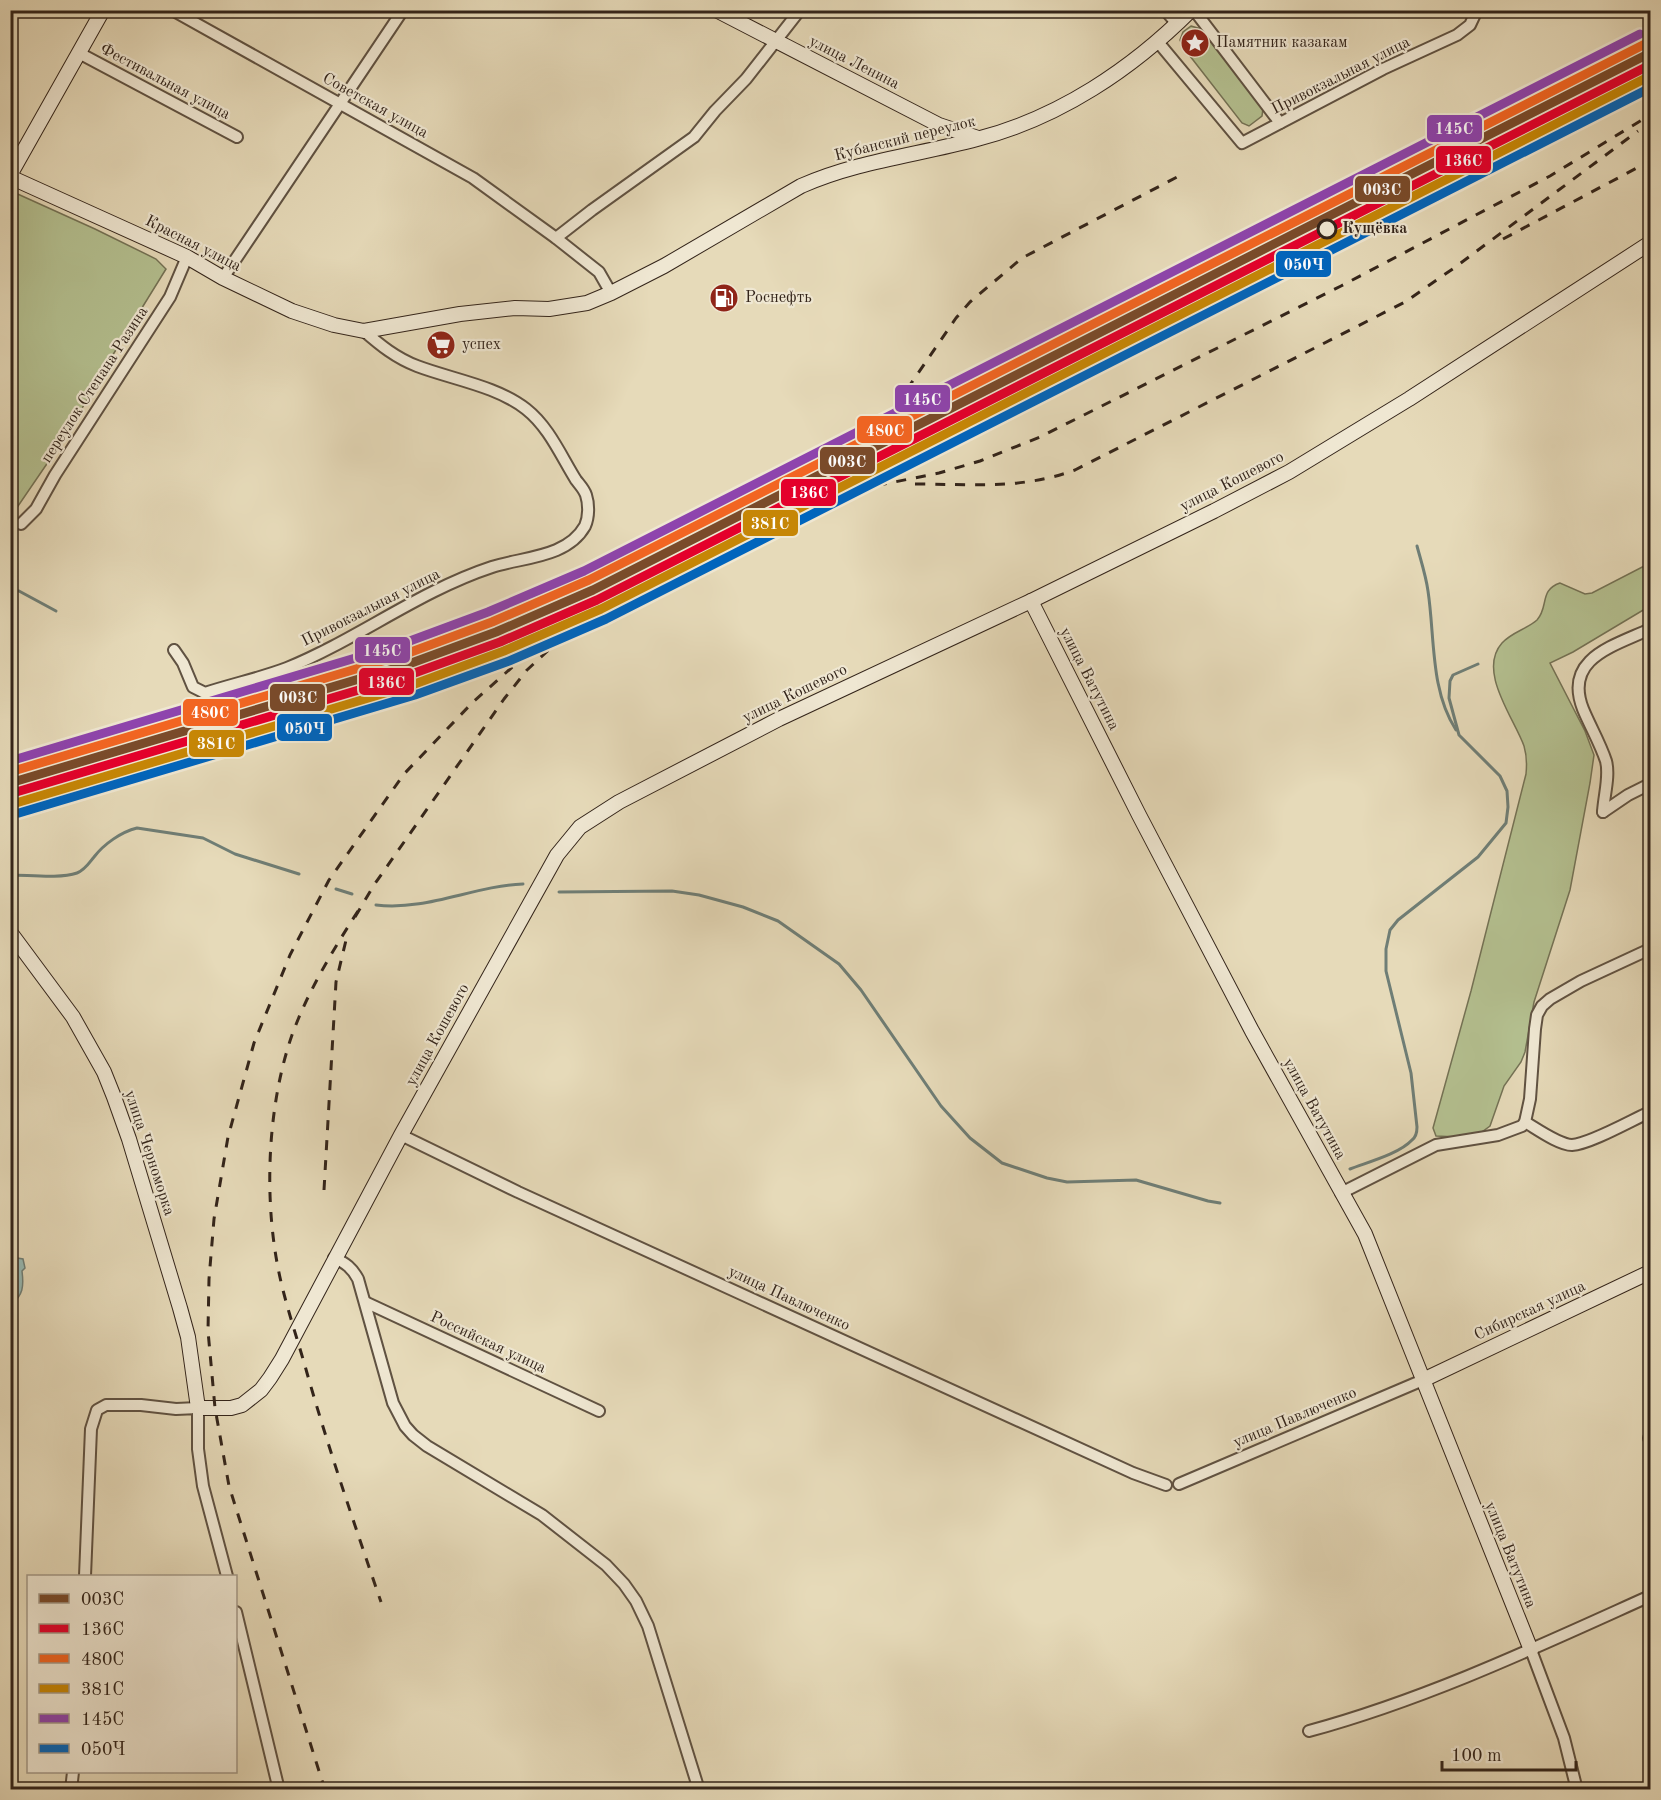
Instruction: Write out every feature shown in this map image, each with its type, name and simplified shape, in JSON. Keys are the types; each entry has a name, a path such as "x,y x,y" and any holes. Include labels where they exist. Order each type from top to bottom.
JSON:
{"street":[{"path":"10,176 103,10"},
{"name":"Советская улица","path":"172,10 473,178 599,272 611,293"},
{"path":"223,278 403,10"},
{"name":"улица Ленина","path":"716,10 939,125 980,139"},
{"path":"556,238 694,137 777,42 800,10"},
{"path":"1165,10 1177,24"},
{"path":"1192,10 1280,123"},
{"name":"Кубанский переулок","path":"549,309 587,303 611,293 664,266 801,186 824,176 852,167 980,139 1026,123 1073,101 1118,73 1158,42 1192,10"},
{"name":"Привокзальная улица","path":"1158,42 1242,143 1383,69 1457,35 1470,25 1477,10"},
{"name":"Фестивальная улица","path":"79,53 237,137"},
{"name":"Красная улица","path":"10,176 187,257 223,278 292,311 334,326 364,331 460,314 515,308 549,309"},
{"name":"улица Кошевого","path":"198,1408 231,1408 242,1405 261,1390 282,1359 401,1135 557,855 580,827 619,802 779,719 1031,601 1289,472 1400,405 1650,243"},
{"name":"переулок Степана Разина","path":"21,524 36,509 170,297 187,257"},
{"name":"Привокзальная улица","path":"174,650 183,663 193,687 205,693 287,668 447,586 492,567 555,550 579,534 589,514 586,495 553,440 526,408 466,381 416,366 389,352 364,331"},
{"name":"улица Ватутина","path":"1031,601 1252,1031 1365,1234 1531,1650 1564,1738 1577,1790"},
{"path":"1650,628 1589,660 1579,678 1579,698 1606,762 1604,812 1616,802 1650,784"},
{"name":"улица Черноморка","path":"10,932 73,1017 104,1072 129,1139 188,1337 198,1408 198,1449 204,1486 226,1575"},
{"path":"1341,1193 1436,1145 1498,1135 1522,1126 1530,1099 1534,1029 1542,1006 1581,981 1650,949"},
{"path":"1525,1122 1559,1142 1572,1145 1588,1141 1650,1112"},
{"name":"улица Павлюченко","path":"401,1135 518,1192 1154,1482 1166,1485"},
{"path":"334,1258 352,1269 365,1302 393,1403 412,1435 542,1515 606,1565 636,1601 648,1626 699,1790"},
{"name":"Сибирская улица","path":"1423,1380 1650,1272"},
{"name":"Российская улица","path":"365,1302 599,1411"},
{"name":"улица Павлюченко","path":"1179,1484 1423,1380"},
{"path":"85,1575 91,1429 97,1410 112,1404 176,1409 198,1408"},
{"path":"1309,1731 1375,1712 1495,1666 1650,1596"},
{"path":"237,1616 279,1790"},
{"path":"71,1790 73,1773"}],"green space":[{"path":"1191,26 1201,29 1263,108 1262,116 1249,126 1242,123 1183,47 1180,40 1183,32"},
{"path":"11,191 156,259 166,269 101,374 70,430 16,509 11,510"},
{"path":"1650,563 1650,606 1573,652 1550,663 1585,731 1594,755 1570,890 1534,1002 1525,1052 1521,1062 1504,1086 1490,1126 1479,1134 1458,1137 1436,1136 1433,1128 1471,991 1526,774 1524,746 1495,681 1493,667 1495,654 1506,639 1537,620 1543,610 1547,594 1553,586 1560,583 1585,594 1592,593"}],"water":[{"path":"11,1257 23,1259 25,1268 22,1271 22,1290 11,1305"}],"waterway":[{"path":"1417,546 1428,591 1438,681 1442,698 1456,730"},
{"path":"10,590 19,591 56,611"},
{"path":"1350,1169 1399,1149 1413,1139 1417,1131 1411,1073 1386,971 1386,949 1390,930 1398,920 1478,857 1506,823 1507,791 1500,776 1459,735 1449,698 1450,681 1453,675 1478,664"},
{"path":"10,875 53,876 77,873 85,868 108,843 125,832 137,828 203,838 235,854 299,874"},
{"path":"376,905 413,905 486,889 523,884"},
{"path":"336,889 352,894"},
{"path":"559,892 672,891 699,895 743,907 778,921 839,964 861,990 941,1106 970,1138 1002,1163 1067,1182 1136,1180 1220,1203"}],"railway":[{"path":"325,1790 229,1486 215,1408 208,1331 209,1279 214,1219 228,1137 254,1043 290,955 329,880 404,774 473,702 527,654 573,623 638,585 740,533 821,501 850,491 939,473 980,461 1040,437 1341,286 1550,176 1650,115"},
{"path":"915,484 996,485 1035,481 1075,470 1405,302 1638,131"},
{"path":"1503,239 1650,161"},
{"path":"805,483 846,455 892,411 956,318 970,302 1022,258 1181,175"},
{"path":"355,917 374,885 504,699 527,670 555,644"},
{"path":"358,911 313,987 292,1035 283,1064 272,1127 270,1193 276,1256 285,1297 315,1402 381,1602"},
{"path":"324,1190 336,982 347,936"}],"transit line":[{"name":"145С","path":"10,761 399,645 488,612 584,571 1640,34"},
{"name":"480С","path":"10,772 403,655 492,622 589,580 1645,44"},
{"name":"003С","path":"10,783 406,665 496,632 593,590 1650,53"},
{"name":"136С","path":"13,793 409,675 500,642 597,600 1650,65"},
{"name":"381С","path":"16,803 412,685 504,651 601,609 1650,76"},
{"name":"050Ч","path":"19,813 415,695 509,661 606,619 1650,88"}],"place":[{"name":"Памятник казакам","path":"1195,43"},
{"name":"Кущёвка","path":"1327,229"},
{"name":"Роснефть","path":"724,298"},
{"name":"успех","path":"441,345"}]}
